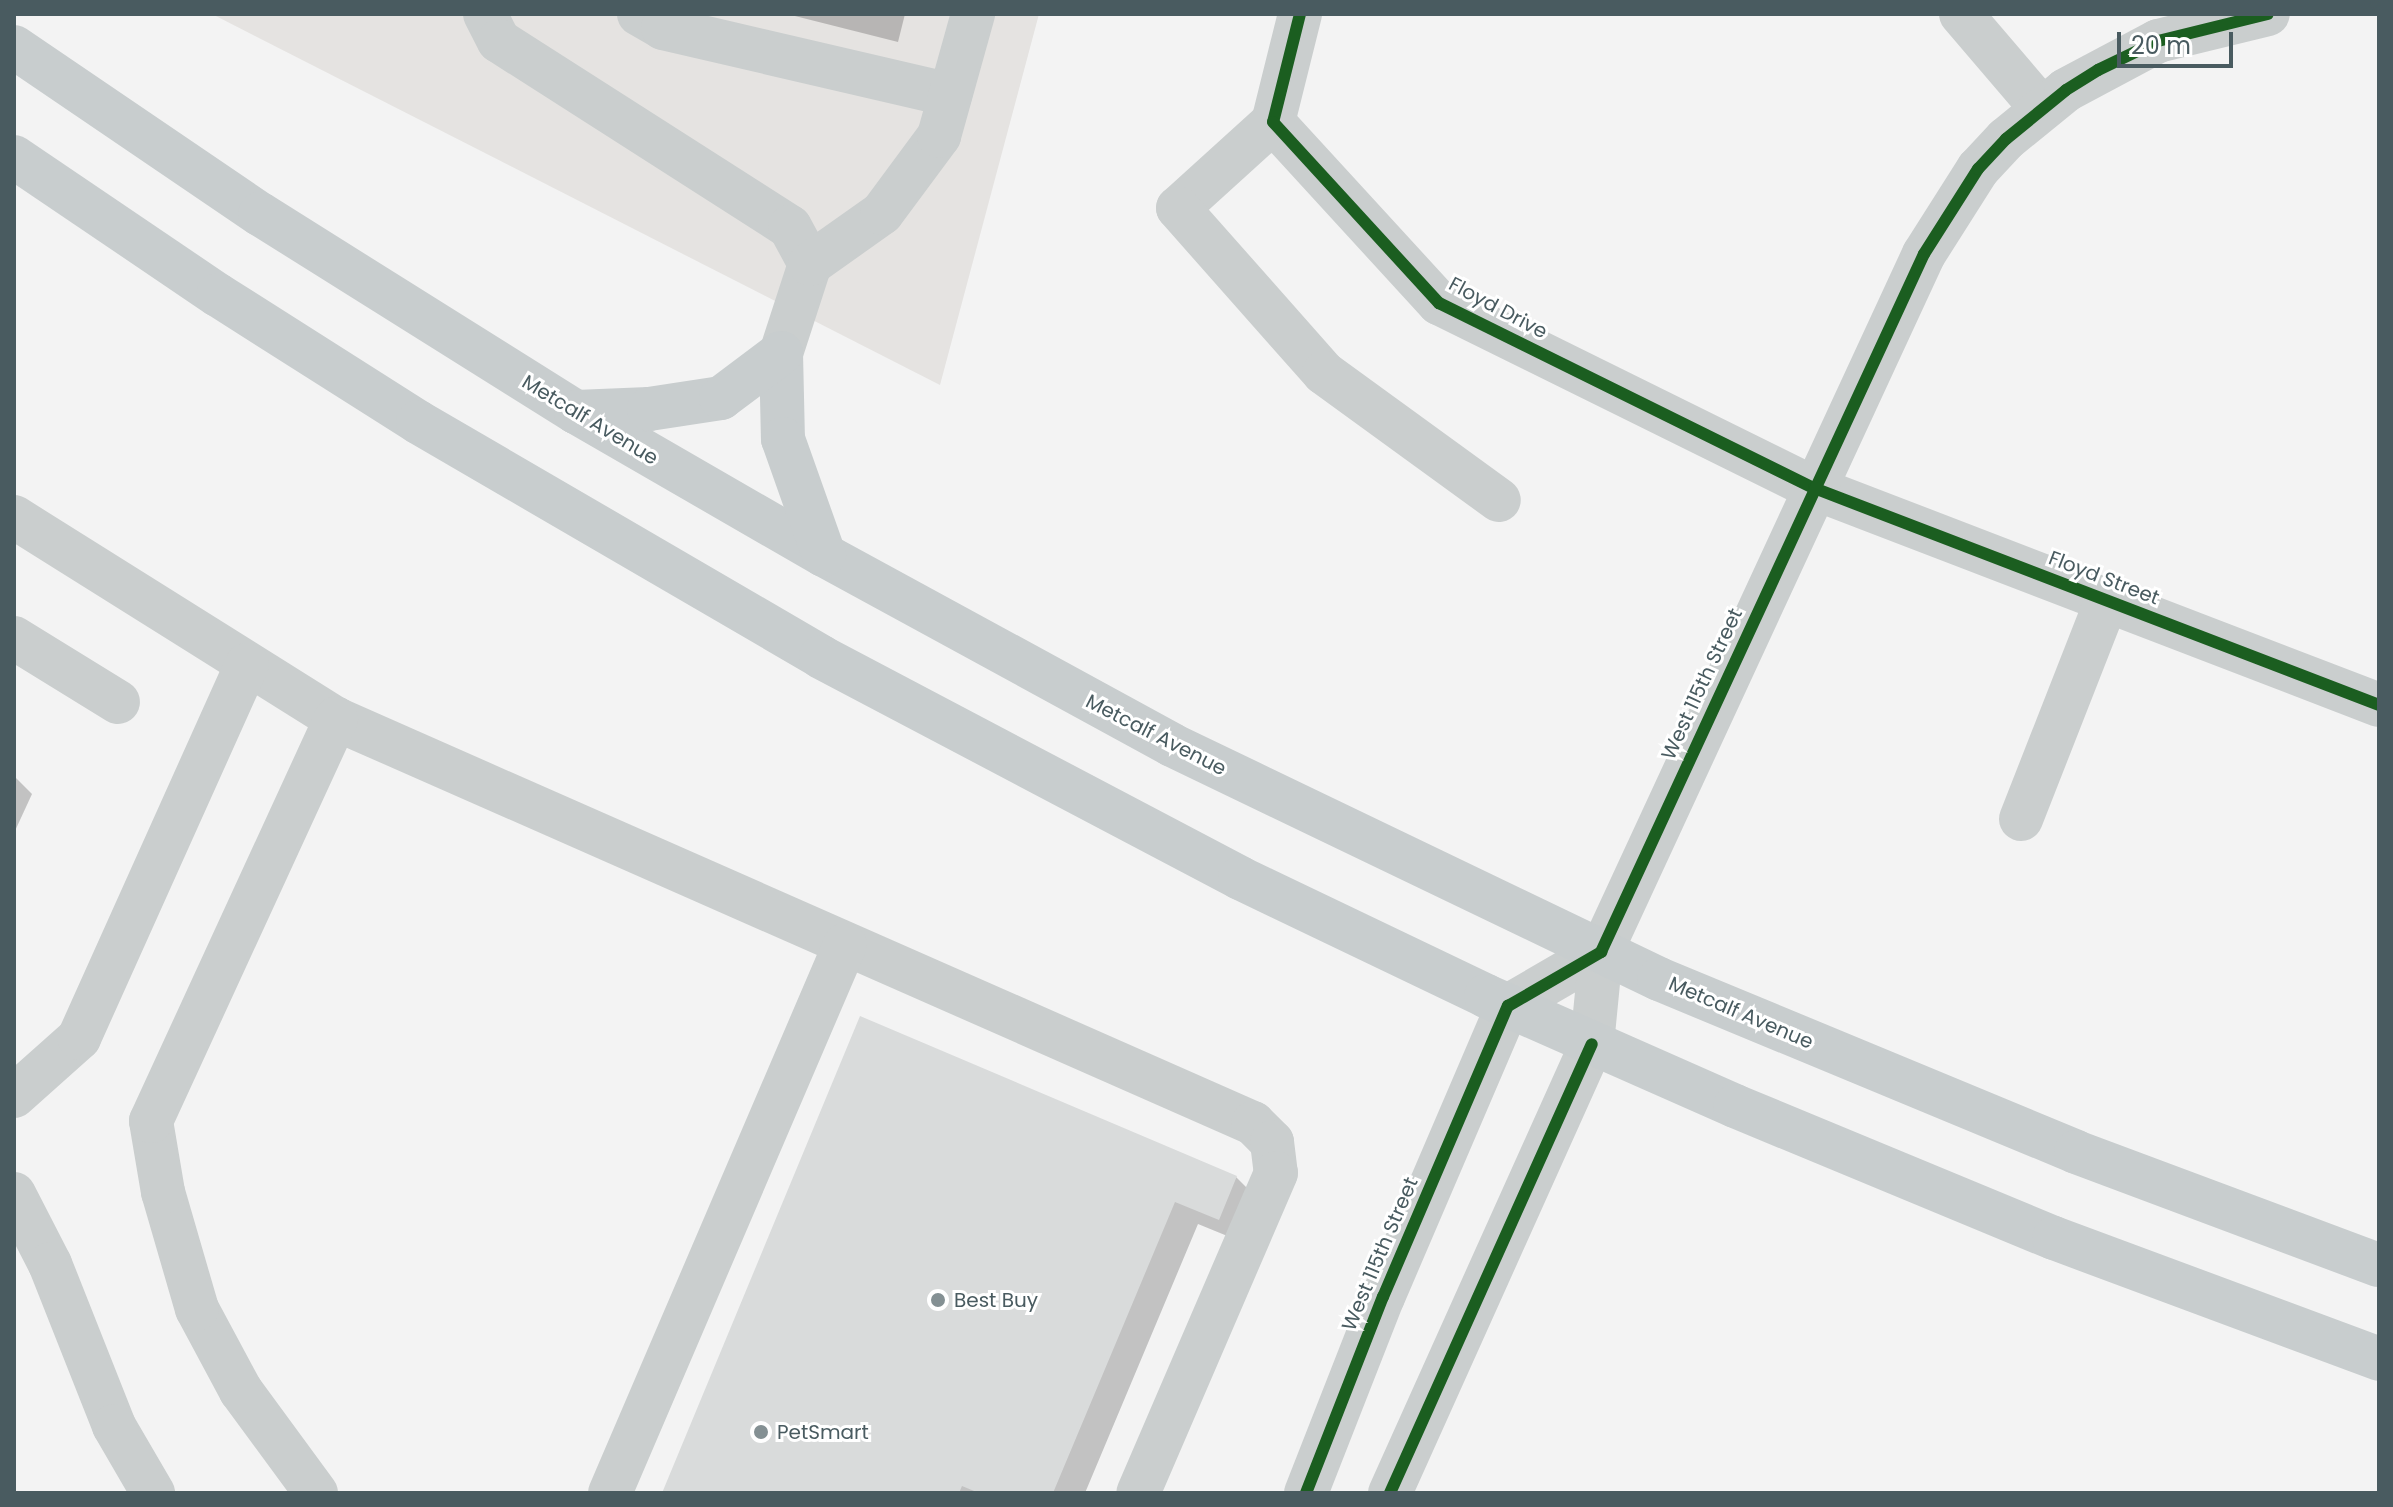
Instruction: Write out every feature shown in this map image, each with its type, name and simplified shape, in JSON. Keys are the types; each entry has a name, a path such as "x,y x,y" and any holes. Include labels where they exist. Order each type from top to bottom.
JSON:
{"main road":[{"name":"Metcalf Avenue","path":"14,47 260,214 576,412 824,555 1172,745 1601,952 2076,1152 2379,1265"},
{"path":"14,157 218,295 418,422 821,657 1240,878 1592,1044 2054,1238 2379,1359"},
{"path":"576,412 649,409 721,398 781,353"},
{"path":"781,353 783,439 824,555"}],"street":[{"path":"485,14 499,41 790,227 810,264"},
{"path":"639,14 663,28 950,95"},
{"path":"781,353 810,264 882,213 939,136 973,14"},
{"path":"1300,14 1273,122 1178,208 1324,373 1499,500"},
{"path":"1961,14 2042,109"},
{"name":"West 115th Street","path":"1390,1493 1592,1044 1601,952 1924,254 1978,169 2006,139 2042,109 2098,70 2158,41 2268,14"},
{"name":"Floyd Drive","path":"1273,122 1439,303 1814,488"},
{"name":"Floyd Street","path":"1814,488 2379,705"},
{"path":"14,517 336,719 1253,1123 1272,1142 1276,1173 1138,1493"},
{"path":"2021,819 2107,600"},
{"path":"14,638 118,702"},
{"path":"14,1096 79,1038 247,665"},
{"path":"316,1493 241,1391 197,1309 163,1192 151,1121 336,719"},
{"path":"610,1493 845,945"},
{"path":"1508,1006 1601,952"},
{"name":"West 115th Street","path":"1306,1493 1383,1297 1508,1006"},
{"path":"14,1194 50,1264 114,1426 153,1493"}],"shaded area":[{"path":"212,14 1039,14 940,385"}],"building":[{"name":"Best Buy","path":"860,1016 1237,1176 1219,1220 1175,1202 1053,1493 979,1493 962,1486 959,1493 662,1493"}],"cycle path":[{"path":"1300,14 1273,122 1439,303 1814,488 2379,705"},
{"path":"1306,1493 1383,1297 1508,1006 1601,952 1924,254 1978,169 2006,139 2066,90 2098,70 2158,41 2268,14"},
{"path":"1390,1493 1592,1044"}],"place":[{"name":"Best Buy","path":"938,1300"},
{"name":"PetSmart","path":"761,1432"}]}
